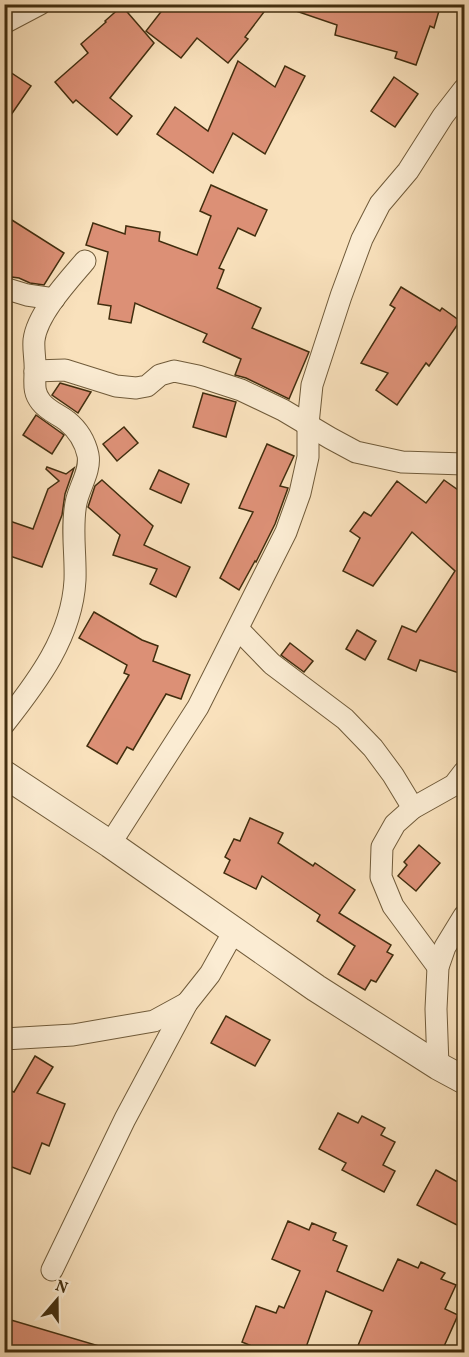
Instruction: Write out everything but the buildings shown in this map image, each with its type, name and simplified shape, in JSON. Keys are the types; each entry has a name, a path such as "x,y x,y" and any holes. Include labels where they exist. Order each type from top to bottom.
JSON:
{"street":[{"path":"4,23 40,4"},
{"path":"110,844 198,707 286,532 300,493 308,457 308,424 312,385 362,239 380,204 408,171 443,116 465,89"},
{"path":"4,724 32,690 56,650 68,620 75,581 76,502 89,458 82,438 68,422 40,401 34,387 34,339 40,322 54,299 85,261"},
{"path":"4,288 27,295 54,299"},
{"path":"35,371 64,370 116,386 136,388 147,386 160,375 174,371 198,376 241,390 283,410 356,452 402,462 465,464"},
{"path":"238,629 272,664 345,718 373,748 413,807"},
{"path":"438,967 393,906 381,877 382,848 395,824 413,807 454,785 465,772"},
{"path":"4,774 110,844 316,988 438,1066 465,1080"},
{"path":"438,1066 436,1010 438,967 445,947 465,915"},
{"path":"51,1270 125,1119 187,1003 210,974 234,931"},
{"path":"4,1039 73,1035 154,1021 187,1003"}]}
